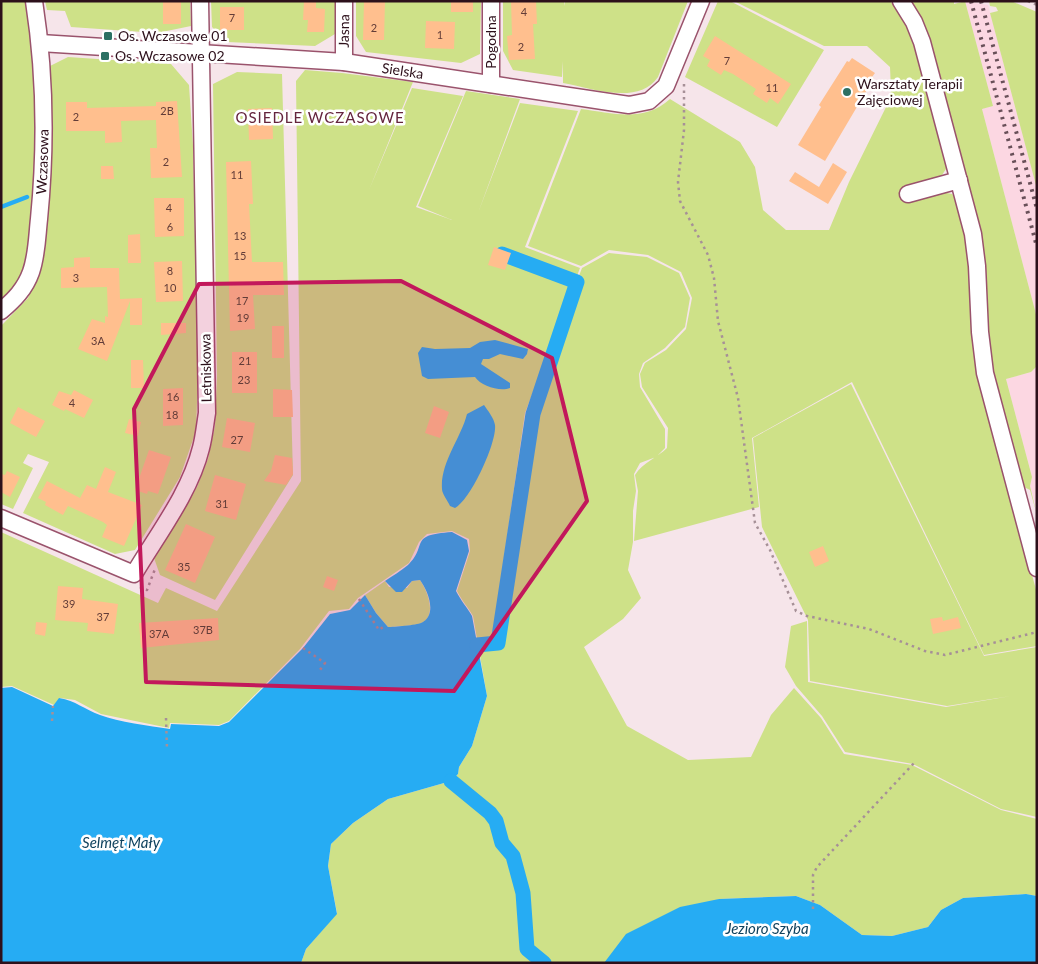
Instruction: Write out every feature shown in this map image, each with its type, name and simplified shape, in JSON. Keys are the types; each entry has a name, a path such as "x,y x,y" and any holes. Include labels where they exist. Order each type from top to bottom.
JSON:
{"street":[{"name":"Wczasowa","path":"1,311 21,292 31,272 35,255 41,200 40,43 34,1"},
{"name":"Letniskowa","path":"1,518 134,574 176,503 194,468 201,448 207,413 200,1"},
{"name":"Jasna","path":"344,1 344,62"},
{"name":"Pogodna","path":"490,1 490,84"},
{"name":"Sielska","path":"40,43 344,62 629,105 649,100 666,86 701,1"},
{"path":"901,1 914,22 922,42 959,180 976,254 980,332 985,373 1037,568"},
{"path":"908,194 959,180"}],"path":[{"path":"1028,1 1037,5"},
{"path":"684,82 684,130 678,182 680,201 708,255 714,278 718,321 738,398 755,523 770,550 796,611 807,616 869,629 925,651 945,655 1037,632"},
{"path":"138,586 147,590 156,571 154,565"},
{"path":"359,599 379,630 384,628"},
{"path":"303,648 325,663 320,670"},
{"path":"52,721 53,706"},
{"path":"166,718 167,749"},
{"path":"813,909 813,875 817,867 914,763"}],"highlighted area":[{"path":"401,281 552,358 587,501 454,691 146,682 134,409 199,284"}],"shaded area":[{"path":"965,1 988,5 1037,189 1037,318 982,109 993,106"},
{"path":"1037,366 1037,510 1030,486 1032,477 1006,379 1031,372"}],"green space":[{"path":"1,1 26,1 31,33 37,151 28,260 18,285 1,301"},
{"path":"45,1 190,1 191,26 157,33 71,27 65,11 47,10"},
{"path":"211,1 335,1 335,34 315,46 227,42 212,27"},
{"path":"356,1 481,1 480,54 461,63 366,52 356,36"},
{"path":"503,1 564,1 565,6 565,1 688,1 658,77 649,86 639,91 614,93 563,83 563,61 562,77 513,70 503,51"},
{"path":"718,1 730,1 824,50 777,127 685,77"},
{"path":"734,1 890,1 901,16 910,35 926,79 948,166 940,178 942,192 952,194 956,198 965,232 982,396 1037,593 1037,646 984,655 852,382 752,438 759,507 634,541 638,491 635,475 642,467 667,448 668,428 642,387 640,374 645,363 666,350 686,329 692,298 681,272 648,255 609,250 581,266 528,246 581,109 627,115 639,114 660,106 670,99 740,142 755,167 763,210 786,230 829,230 849,182 889,101 891,90 890,67 867,46 824,46"},
{"path":"910,1 954,1 954,4 965,1 993,106 982,109 1037,318 1037,366 1031,372 1006,379 1032,477 1030,486 1037,515 1030,490 1022,486 991,369 985,314"},
{"path":"989,1 1011,1 1037,12 1037,189 990,13 998,11 996,7 990,6"},
{"path":"68,57 171,64 189,85 193,146 198,373 196,431 180,477 135,550 115,554 23,513 49,462 28,454 23,463 33,468 13,509 1,504 1,326 28,298 37,277 46,68"},
{"path":"305,70 413,82 369,190 412,88 463,96 416,207 452,220 418,206 466,91 520,99 478,213 520,103 578,111 525,247 580,268 525,413 500,585 526,414 582,268 609,253 647,257 679,273 690,298 685,327 665,348 643,363 639,374 640,387 665,429 665,448 656,457 640,463 634,474 636,491 633,511 633,542 628,570 641,598 623,619 584,647 627,726 688,760 751,757 771,715 794,688 821,718 844,754 912,765 1001,810 1037,819 1037,896 1026,894 963,898 941,910 928,927 892,936 862,935 820,905 796,896 719,899 604,963 301,963 306,949 337,913 328,866 331,844 353,823 388,799 451,781 458,774 459,767 472,746 487,696 473,616 457,591 470,551 469,539 452,531 427,534 419,542 409,563 358,598 349,609 329,611 300,649 229,721 219,725 170,723 169,728 101,714 75,700 60,698 54,705 12,686 1,687 1,532 158,603 166,588 217,611 301,481 296,81"},
{"path":"237,72 282,74 293,475 215,600 160,575 154,558 197,487 208,459 215,426 217,375 213,84"},
{"path":"851,384 984,656 1037,647 1037,817 1001,809 913,764 845,752 822,716 796,686 785,667 791,626 807,621 808,682 946,707 1011,696 947,706 810,681 808,620 762,527 753,438"},
{"path":"420,580 426,590 430,610 429,616 419,624 388,627 376,613 365,595 385,581 389,587 407,588 412,581"}],"water":[{"path":"495,340 528,349 523,359 500,354 489,359 483,359 481,364 510,383 510,388 491,387 475,377 428,379 422,376 418,353 422,347 435,349 470,348 480,342"},
{"path":"484,405 495,425 492,445 468,495 455,508 450,506 442,491 444,470 467,414"},
{"name":"Selmęt Mały","path":"452,532 467,540 469,551 456,591 472,616 487,696 472,746 459,767 458,774 451,781 388,799 353,823 331,844 328,866 337,914 306,949 301,963 1,963 1,688 12,687 53,706 59,698 65,699 100,715 134,724 170,729 171,724 219,726 229,722 303,648 330,614 350,610 365,595 376,613 388,627 419,624 426,619 429,614 430,603 426,590 420,580 412,581 402,592 396,592 385,581 408,565 414,558 424,538 438,533"},
{"name":"Jezioro Szyba","path":"1026,894 1037,896 1037,963 604,963 626,934 680,907 719,899 796,896 820,905 862,935 892,936 928,927 941,910 963,898"}],"building":[{"path":"163,1 181,1 181,24 163,24"},
{"path":"304,1 316,1 316,8 325,9 324,32 307,32 308,20 303,20"},
{"path":"364,1 385,1 384,40 363,40"},
{"path":"451,1 473,1 473,12 451,12"},
{"path":"511,1 536,1 537,24 533,24 535,59 509,60 507,36 512,35"},
{"path":"220,7 244,7 244,30 220,30"},
{"path":"426,21 455,22 454,49 425,48"},
{"path":"715,36 791,84 778,104 770,98 767,103 753,94 756,89 733,74 724,70 721,75 707,66 710,60 703,56"},
{"path":"852,58 875,73 872,77 874,78 825,161 798,145 821,107 819,105 847,61 849,62"},
{"path":"177,101 182,177 151,178 150,148 157,148 156,120 121,121 122,142 105,143 105,131 66,131 66,102 87,102 87,108 156,106 156,102"},
{"path":"272,108 273,139 249,140 248,109"},
{"path":"251,161 253,204 249,204 252,262 283,262 284,295 253,295 255,329 230,331 226,162"},
{"path":"833,163 847,172 828,204 789,181 795,172 819,187"},
{"path":"101,166 113,166 114,179 101,179"},
{"path":"154,198 184,198 184,236 155,237"},
{"path":"140,234 141,263 128,263 128,235"},
{"path":"494,247 511,253 505,270 488,265"},
{"path":"90,257 90,268 119,268 120,299 142,298 142,325 130,325 130,301 107,361 78,349 92,319 105,323 105,316 108,317 107,287 61,288 61,268 74,267 74,258"},
{"path":"182,261 183,301 156,302 154,262"},
{"path":"161,323 186,323 186,333 161,335"},
{"path":"272,326 284,326 284,358 272,358"},
{"path":"232,352 257,352 257,393 232,393"},
{"path":"131,360 143,360 144,388 131,388"},
{"path":"183,388 183,425 163,426 163,389"},
{"path":"273,389 292,390 293,417 273,417"},
{"path":"74,390 93,400 84,418 52,405 59,391 71,395"},
{"path":"434,406 449,412 440,438 425,433"},
{"path":"18,407 45,421 36,437 10,423"},
{"path":"227,418 255,423 250,452 222,447"},
{"path":"129,419 141,422 138,436 125,433"},
{"path":"149,450 171,457 158,494 148,491 147,494 135,490"},
{"path":"275,455 292,458 293,474 286,485 264,481 271,471"},
{"path":"105,467 116,472 108,492 142,505 124,546 102,537 107,525 103,522 68,506 63,515 45,505 46,502 38,498 47,481 80,498 87,485 96,489"},
{"path":"7,471 20,477 10,497 1,492 1,474 5,475"},
{"path":"215,475 246,484 236,520 205,511"},
{"path":"186,524 215,537 195,583 165,570"},
{"path":"823,546 829,561 815,567 809,552"},
{"path":"327,576 338,580 334,591 323,587"},
{"path":"58,586 83,588 82,599 118,604 114,634 87,631 88,623 55,620"},
{"path":"942,617 943,621 958,617 961,628 933,634 930,619"},
{"path":"218,618 219,640 141,648 139,623"},
{"path":"36,622 47,623 45,636 35,634"}],"waterway":[{"path":"1,207 27,197"},
{"path":"477,645 498,643 533,414 577,282 502,254"},
{"path":"451,781 490,813 496,821 502,843 513,856 523,893 527,949 544,963"}],"railway":[{"path":"971,1 1037,247"},
{"path":"981,1 1037,209"}],"place":[{"name":"Os. Wczasowe 01","path":"108,36"},
{"name":"Os. Wczasowe 02","path":"105,56"},
{"name":"Warsztaty Terapii Zajęciowej","path":"847,92"}],"district":[{"name":"OSIEDLE WCZASOWE","path":"320,118"}]}
